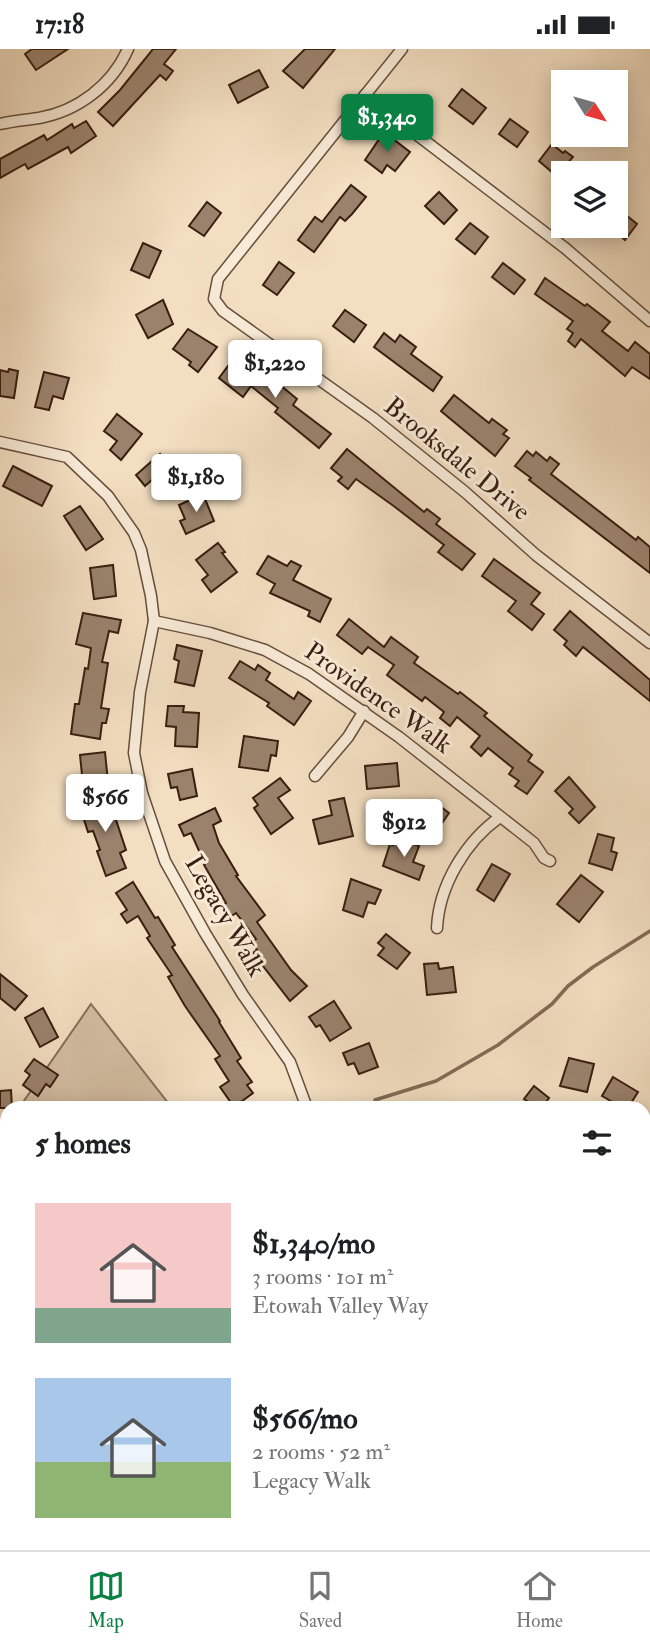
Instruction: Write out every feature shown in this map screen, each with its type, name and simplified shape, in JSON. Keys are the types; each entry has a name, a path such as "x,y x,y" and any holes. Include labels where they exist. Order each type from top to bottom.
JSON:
{"street":[{"path":"0,124 37,119 74,107 104,84 117,70 128,49"},
{"path":"402,49 365,95 565,248 650,321"},
{"name":"Brooksdale Drive","path":"365,95 218,279 214,299 230,316 373,418 466,492 536,555 650,643"},
{"name":"Legacy Walk","path":"0,442 67,457 120,510 134,533 141,550 154,621 140,692 134,753 142,793 166,861 243,995 290,1062 305,1101"},
{"name":"Providence Walk","path":"154,621 210,633 265,650 309,674 364,711 534,843 544,858 550,861"},
{"path":"315,776 348,737 364,711"},
{"path":"438,927 438,909 463,856 488,825 500,817"}],"shaded area":[{"path":"91,1004 167,1101 24,1101"}],"building":[{"path":"32,49 68,49 36,70 25,54"},
{"path":"153,49 176,49 164,64 173,71 166,80 160,75 113,126 98,112 120,90"},
{"path":"305,49 335,49 303,88 283,71"},
{"path":"259,70 268,87 238,103 229,85"},
{"path":"462,89 486,108 473,124 449,106"},
{"path":"510,119 528,132 517,147 499,134"},
{"path":"86,121 96,136 71,153 68,147 28,169 25,164 0,178 0,159 44,135 47,140 72,124 74,128"},
{"path":"384,132 410,152 395,171 387,165 382,173 365,160"},
{"path":"551,145 573,157 570,161 551,161 551,171 539,161"},
{"path":"351,185 366,197 345,221 340,217 314,252 298,240 315,217 322,222"},
{"path":"439,192 457,210 444,224 425,206"},
{"path":"207,202 221,213 204,236 189,226"},
{"path":"628,217 637,224 628,236"},
{"path":"470,223 488,237 475,254 456,239"},
{"path":"143,243 161,251 149,278 131,270"},
{"path":"279,262 294,273 277,295 263,285"},
{"path":"503,263 525,280 514,294 492,277"},
{"path":"545,278 610,322 602,331 628,351 635,342 650,354 650,379 632,367 625,376 581,339 575,347 568,341 573,333 567,329 573,321 535,294"},
{"path":"163,300 173,324 148,338 136,315"},
{"path":"345,310 366,325 354,342 333,326"},
{"path":"188,329 217,347 198,372 189,365 191,362 173,349"},
{"path":"384,333 395,342 400,335 416,347 411,354 442,377 433,391 374,347"},
{"path":"231,362 244,373 252,362 297,399 293,405 331,434 319,448 275,412 278,408 251,386 243,397 219,378"},
{"path":"9,369 18,371 14,398 0,396 0,370 8,372"},
{"path":"44,372 69,378 63,399 53,396 49,410 35,407"},
{"path":"454,395 489,423 492,419 507,430 503,434 509,438 495,456 441,411"},
{"path":"117,414 142,434 121,460 110,450 117,441 104,431"},
{"path":"347,449 424,512 427,509 440,519 436,524 475,554 462,570 438,552 444,545 356,479 348,489 338,481 342,477 331,468"},
{"path":"527,451 533,456 536,452 547,461 550,457 559,464 551,474 636,540 638,537 650,547 650,573 529,480 531,478 515,466"},
{"path":"160,454 183,479 166,494 153,479 145,486 136,475"},
{"path":"13,466 52,486 42,506 3,486"},
{"path":"203,494 214,521 186,534 180,521 185,519 179,505"},
{"path":"80,506 103,539 86,550 64,516"},
{"path":"218,543 225,552 222,553 237,572 211,592 202,580 208,575 196,560"},
{"path":"268,556 287,566 291,561 301,566 293,580 331,599 320,622 308,616 310,611 270,593 275,584 257,574"},
{"path":"494,559 540,593 531,604 544,614 532,630 508,611 516,601 482,576"},
{"path":"113,565 116,596 94,599 90,568"},
{"path":"570,611 650,680 650,701 583,647 576,656 564,645 567,641 554,630"},
{"path":"83,613 121,620 118,633 109,631 102,662 108,663 101,708 109,709 106,723 102,723 100,739 71,734 75,704 79,704 91,648 76,644"},
{"path":"349,619 384,647 391,637 418,657 414,663 487,713 484,716 532,755 528,761 543,772 527,794 515,786 519,781 509,774 513,768 488,748 481,756 471,747 480,736 457,717 450,726 440,718 444,712 425,697 422,701 387,675 394,665 368,647 362,654 337,635"},
{"path":"177,645 202,651 194,686 175,682 179,661 174,659"},
{"path":"240,661 255,670 258,665 270,673 266,680 294,699 298,692 311,701 294,725 267,706 269,703 229,678"},
{"path":"168,706 184,706 183,712 199,713 197,747 175,746 176,727 166,726"},
{"path":"244,736 278,741 276,756 271,755 268,771 239,767"},
{"path":"105,752 108,782 83,785 80,755"},
{"path":"397,763 399,786 367,789 365,766"},
{"path":"192,769 197,796 180,800 177,787 171,788 168,774"},
{"path":"569,777 595,807 579,823 569,813 573,809 555,791"},
{"path":"280,778 290,790 278,798 293,818 271,834 254,808 258,805 253,798"},
{"path":"106,796 126,850 120,853 126,868 106,876 93,831 88,832 79,804"},
{"path":"344,798 353,836 319,844 313,820 332,815 329,801"},
{"path":"432,800 449,813 431,839 413,826"},
{"path":"215,808 221,821 213,825 219,843 238,875 236,876 265,915 257,922 291,970 307,986 290,1001 253,953 257,950 251,942 256,939 236,913 230,917 222,906 226,903 204,865 191,833 184,836 179,825"},
{"path":"598,834 614,838 611,851 617,853 612,870 589,863"},
{"path":"396,838 419,846 413,862 424,866 419,880 383,866 390,844 393,845"},
{"path":"492,864 510,874 494,901 477,890"},
{"path":"581,875 603,892 579,922 557,904"},
{"path":"351,879 381,890 375,904 368,902 363,917 343,910"},
{"path":"133,882 175,945 172,947 220,1021 241,1058 237,1061 252,1082 247,1085 253,1093 242,1101 230,1101 220,1087 229,1081 215,1059 220,1056 168,977 172,975 147,938 150,936 138,916 127,923 121,914 127,910 116,893"},
{"path":"386,934 410,953 397,969 378,955 384,948 378,943"},
{"path":"438,963 439,969 453,967 456,992 427,995 424,964"},
{"path":"0,974 27,996 15,1010 0,998"},
{"path":"334,1001 351,1028 330,1041 320,1025 316,1027 309,1017"},
{"path":"43,1008 58,1037 40,1047 25,1018"},
{"path":"369,1043 378,1067 359,1074 354,1063 348,1065 343,1053"},
{"path":"569,1058 594,1064 587,1092 560,1086"},
{"path":"34,1059 58,1075 50,1087 46,1084 38,1096 23,1085 30,1075 25,1071"},
{"path":"613,1077 638,1092 632,1101 611,1101 602,1096"},
{"path":"534,1086 549,1098 547,1101 524,1099"},
{"path":"11,1090 12,1101 0,1101 0,1091"}],"waterway":[{"path":"375,1100 436,1081 498,1045 552,1004 568,986 593,967 650,931"}]}
